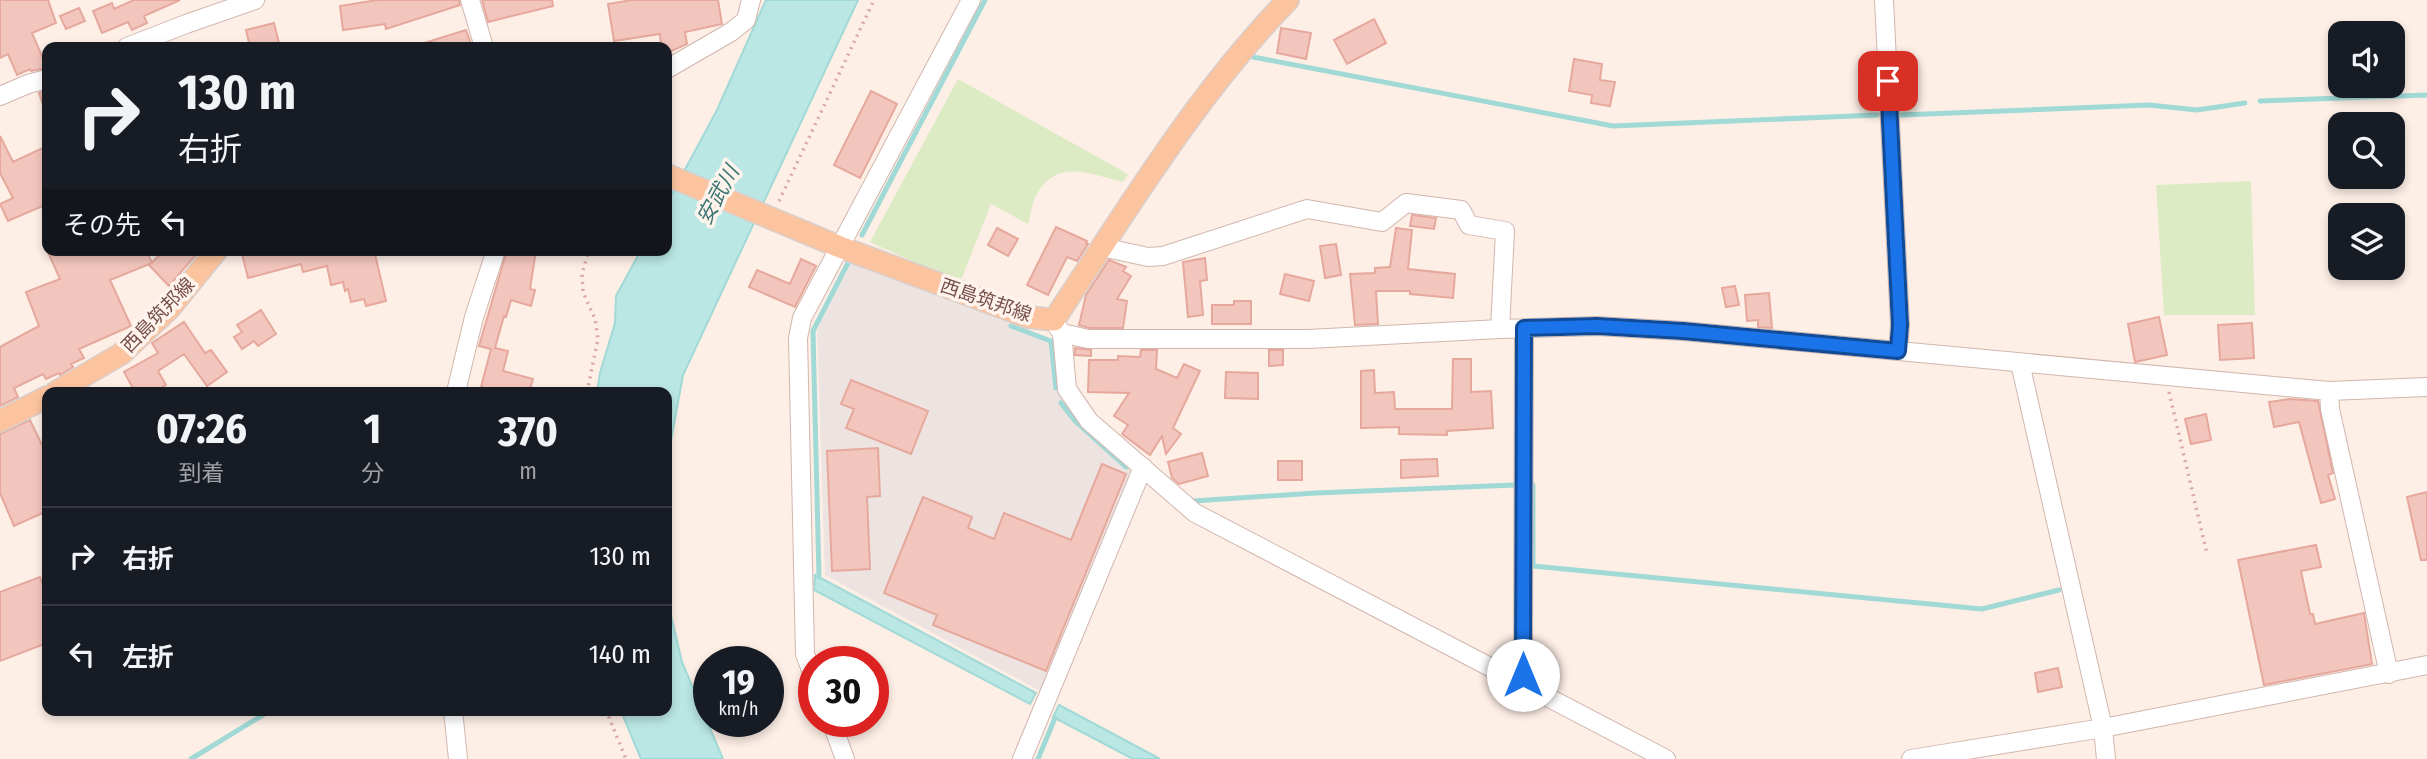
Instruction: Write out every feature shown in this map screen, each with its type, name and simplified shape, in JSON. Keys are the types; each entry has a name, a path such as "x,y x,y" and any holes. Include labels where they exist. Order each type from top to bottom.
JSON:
{"main road":[{"name":"西島筑邦線","path":"672,177 840,247 1058,327 1102,247 1162,157 1207,97 1288,0"},
{"name":"西島筑邦線","path":"65,387 121,354 170,308 212,256"},
{"path":"0,421 42,400"}],"street":[{"path":"140,42 255,0"},
{"path":"470,0 483,42"},
{"path":"672,66 730,32 746,19 751,0"},
{"path":"804,646 798,338 802,318 971,0"},
{"path":"1884,0 1900,325 1898,351"},
{"path":"0,96 42,80"},
{"path":"1102,247 1148,257 1163,256 1307,209 1382,222 1406,203 1461,210 1469,225 1505,231 1500,329"},
{"path":"457,387 474,317 494,256"},
{"path":"1058,327 1088,339 1308,339 1597,326 1683,331 2329,390 2427,387"},
{"path":"1058,327 1067,389 1089,421 1195,513 1666,759"},
{"path":"1519,682 1523,675 1524,328"},
{"path":"2020,363 2104,728 2106,759"},
{"path":"2329,390 2330,409 2389,674"},
{"path":"1022,759 1143,467"},
{"path":"1911,759 2104,728 2427,666"},
{"path":"454,716 458,759"},
{"path":"837,737 845,759"}],"path":[{"path":"771,218 874,0"},
{"path":"587,256 582,274 583,292 595,319 598,339 588,387"},
{"path":"2165,376 2207,554"},
{"path":"608,716 625,759"}],"shaded area":[{"path":"853,259 1052,340 1059,391 1078,420 1132,471 1042,692 825,575 817,330"}],"green space":[{"path":"958,79 1128,174 1123,182 1088,173 1066,172 1056,175 1038,192 1028,224 991,204 960,283 870,242"},
{"path":"2251,181 2255,315 2164,315 2156,185"}],"water":[{"name":"安武川","path":"766,0 858,0 683,375 672,435 672,387 598,387 615,323 616,296 638,256 672,256 672,194 717,110"},
{"path":"815,575 1036,693 1030,704 814,590"},
{"path":"672,620 682,662 693,688 693,737 714,737 723,759 641,759 623,716 672,716"},
{"path":"1059,705 1160,759 1133,759 1053,717"}],"building":[{"path":"0,0 48,0 56,23 32,33 42,56 42,69 30,69 17,75 8,54 0,58"},
{"path":"134,0 180,0 144,16 147,23 132,30 128,22 102,33 93,11 112,3 114,9"},
{"path":"377,0 459,0 460,5 386,29 385,24 343,30 340,6"},
{"path":"482,0 552,0 553,6 488,22"},
{"path":"632,0 718,0 722,24 685,32 687,44 672,51 672,42 661,42 660,34 614,41 608,4"},
{"path":"79,8 85,21 66,29 60,16"},
{"path":"1374,19 1386,43 1347,64 1334,40"},
{"path":"274,23 279,42 249,42 246,30"},
{"path":"1281,28 1311,33 1306,59 1277,53"},
{"path":"466,30 470,42 427,42"},
{"path":"1574,59 1602,64 1600,80 1615,82 1610,106 1591,103 1592,95 1569,91"},
{"path":"871,91 897,104 860,178 834,165"},
{"path":"0,136 13,162 42,148 42,206 8,221 0,204 13,198 0,173"},
{"path":"1412,215 1436,218 1434,229 1410,226"},
{"path":"1056,227 1087,241 1088,244 1077,261 1067,257 1048,295 1027,285"},
{"path":"997,228 1018,239 1008,256 988,245"},
{"path":"1396,228 1412,230 1408,269 1455,274 1453,298 1410,294 1410,291 1376,291 1378,324 1355,325 1350,274 1375,273 1375,268 1390,267"},
{"path":"1336,244 1341,275 1325,278 1320,246"},
{"path":"50,256 149,256 152,263 110,280 131,326 79,349 84,358 71,364 73,367 60,375 59,373 46,379 43,374 14,388 18,397 0,406 0,347 39,326 26,292 60,279"},
{"path":"159,256 195,256 169,286 149,265"},
{"path":"242,256 375,256 386,301 366,306 364,299 351,302 343,282 331,285 327,266 303,272 301,264 248,278"},
{"path":"505,256 535,256 530,289 535,290 531,306 511,300 495,348 508,351 503,371 533,379 531,387 481,387 491,349 479,346"},
{"path":"1205,258 1207,280 1200,281 1203,315 1188,317 1183,262"},
{"path":"801,259 816,266 795,307 749,287 757,270 790,284"},
{"path":"1109,260 1126,267 1123,271 1131,276 1117,299 1127,301 1123,328 1089,328 1079,325 1086,295"},
{"path":"1285,274 1314,281 1309,301 1280,294"},
{"path":"1735,286 1739,305 1726,307 1722,288"},
{"path":"1769,293 1772,328 1758,327 1758,320 1747,321 1745,295"},
{"path":"1234,301 1251,301 1251,324 1212,324 1212,305 1234,305"},
{"path":"261,310 276,334 258,346 254,341 242,349 234,337 242,332 237,325"},
{"path":"2159,317 2167,355 2135,362 2128,324"},
{"path":"184,322 205,353 211,350 227,372 207,386 184,354 158,371 166,385 132,387 124,372 158,353 152,343"},
{"path":"2252,323 2254,358 2220,360 2218,325"},
{"path":"1075,348 1091,350 1091,356 1075,355"},
{"path":"1141,350 1157,350 1156,369 1177,378 1184,364 1200,371 1173,428 1181,434 1166,454 1162,436 1150,455 1122,434 1128,425 1114,416 1129,393 1088,392 1089,360 1118,360 1118,356 1140,357"},
{"path":"1269,350 1283,350 1283,365 1269,366"},
{"path":"1453,359 1471,359 1471,392 1491,391 1493,428 1447,431 1447,435 1399,434 1399,427 1361,428 1361,371 1374,370 1375,393 1394,392 1395,409 1452,409"},
{"path":"1226,372 1258,373 1258,399 1225,398"},
{"path":"851,380 928,411 911,454 846,428 854,409 841,404"},
{"path":"2289,399 2318,401 2333,473 2328,475 2335,499 2321,503 2299,422 2274,427 2269,402"},
{"path":"2206,414 2211,440 2191,444 2185,419"},
{"path":"30,420 42,445 42,513 14,526 0,493 0,434"},
{"path":"878,448 880,496 867,497 870,569 832,571 827,451"},
{"path":"1202,453 1208,476 1179,484 1172,478 1168,462"},
{"path":"1437,459 1438,476 1401,478 1401,460"},
{"path":"1278,461 1302,461 1302,480 1278,480"},
{"path":"1102,464 1126,474 1046,671 933,625 937,615 884,593 923,497 972,517 968,528 994,539 1004,513 1071,540"},
{"path":"2427,492 2427,560 2421,560 2407,497"},
{"path":"2316,545 2321,567 2301,571 2310,614 2313,614 2315,624 2364,613 2372,664 2264,685 2238,560"},
{"path":"40,577 42,583 42,645 0,661 0,592"},
{"path":"2058,668 2062,687 2038,692 2035,673"}],"waterway":[{"path":"862,235 985,0"},
{"path":"1253,57 1613,126 1877,115"},
{"path":"2260,101 2427,95"},
{"path":"1901,115 2149,105 2197,110 2245,103"},
{"path":"819,577 813,331 848,263"},
{"path":"1011,326 1051,341 1056,388"},
{"path":"1061,403 1075,421 1126,467"},
{"path":"1193,501 1515,485"},
{"path":"1533,485 1533,566 1982,609 2059,590"},
{"path":"191,759 261,716"},
{"path":"1038,759 1055,718"}],"route":[{"path":"1523,675 1524,328 1597,326 1683,331 1898,351 1900,325 1888,81"}]}
